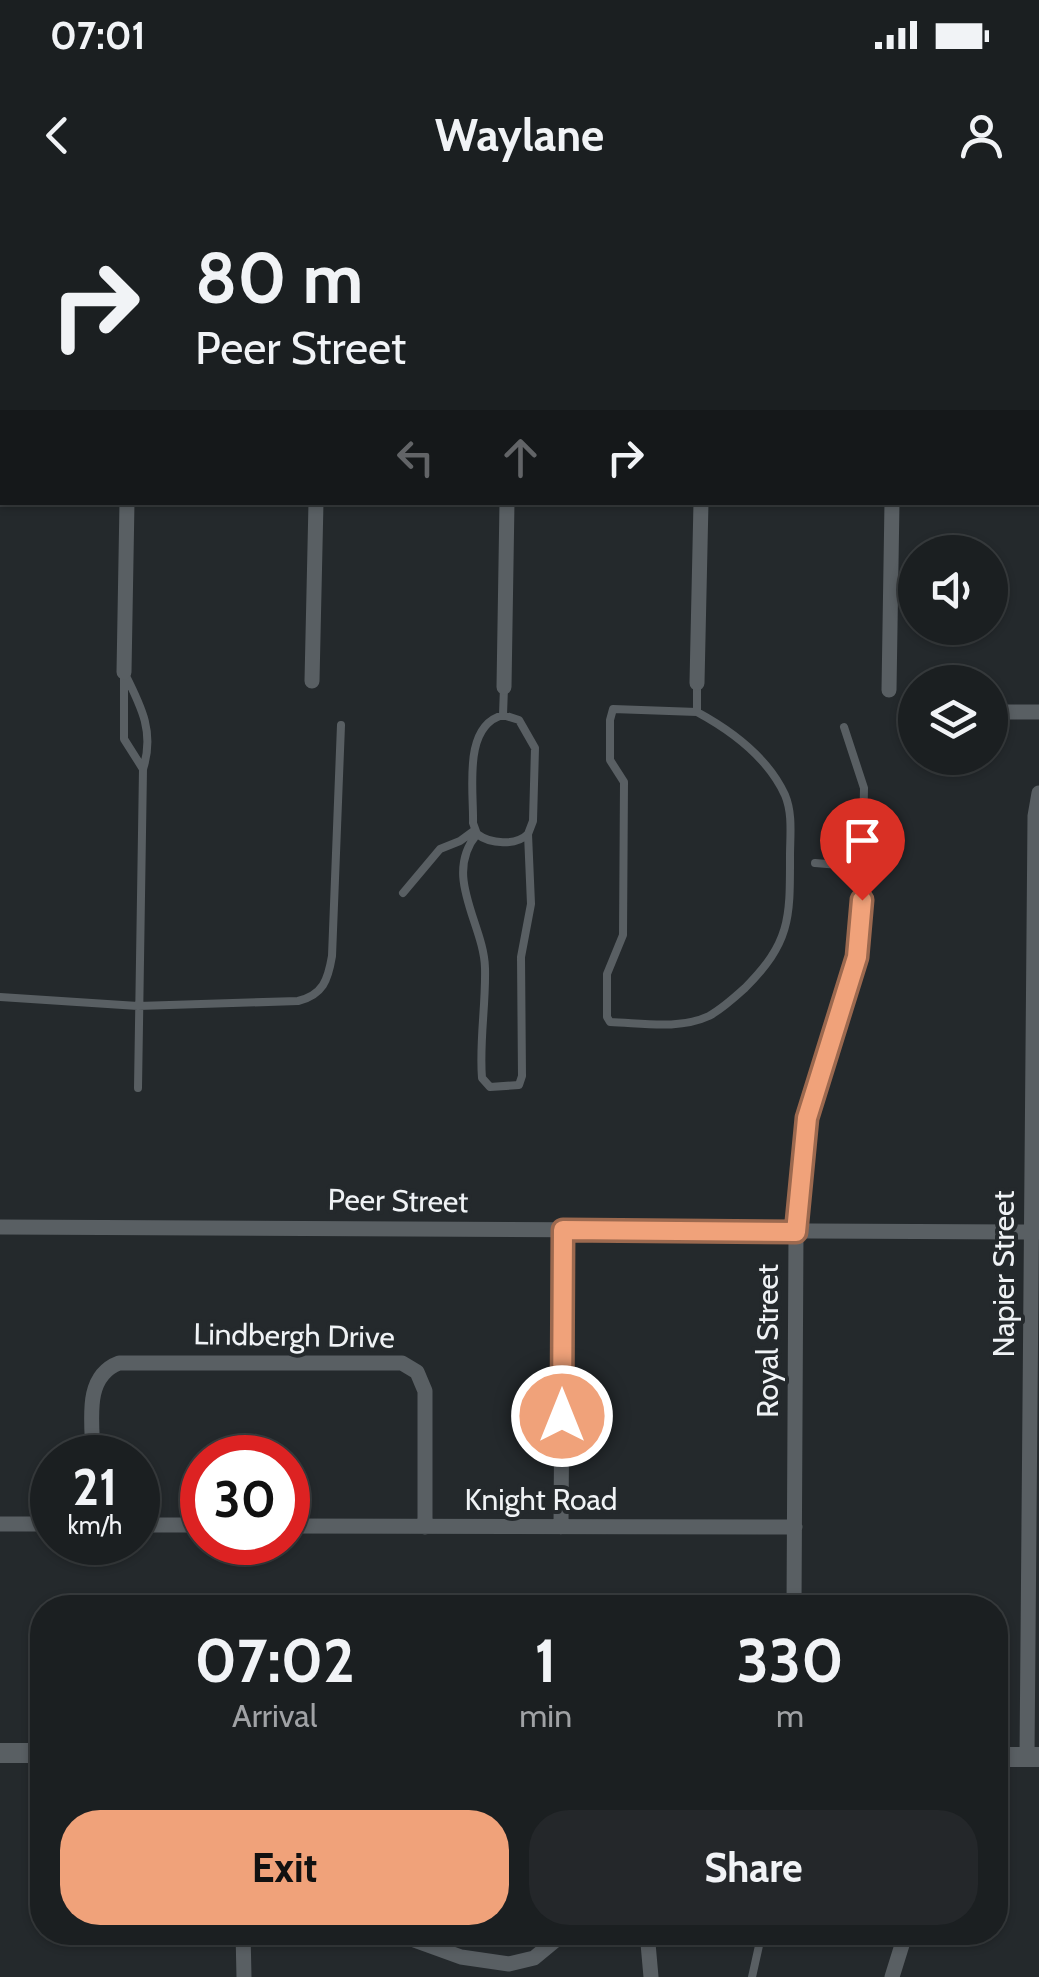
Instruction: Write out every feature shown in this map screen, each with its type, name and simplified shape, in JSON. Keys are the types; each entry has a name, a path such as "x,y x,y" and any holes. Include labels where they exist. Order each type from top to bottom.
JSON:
{"street":[{"path":"124,672 126,505"},
{"path":"312,681 316,505"},
{"path":"504,687 507,505"},
{"path":"697,683 700,505"},
{"path":"889,690 892,505"},
{"path":"1008,712 1039,712"},
{"name":"Napier Street","path":"1033,1757 1034,816 1039,792"},
{"name":"Peer Street","path":"0,1227 1035,1232"},
{"path":"560,1528 563,1230"},
{"name":"Royal Street","path":"794,1595 796,1232"},
{"name":"Lindbergh Drive","path":"93,1435 98,1376 118,1363 402,1363 417,1372 425,1392 424,1526"},
{"path":"0,1524 30,1524"},
{"name":"Knight Road","path":"310,1526 794,1528"},
{"path":"0,1752 30,1753"},
{"path":"243,1945 244,1977"},
{"path":"429,1945 493,1964 534,1958 550,1945"},
{"path":"648,1945 652,1977"},
{"path":"892,1977 902,1945"}],"lane":[{"path":"124,672 146,720 150,742 143,769 138,1088"},
{"path":"124,672 124,739 143,769"},
{"path":"697,683 697,712"},
{"path":"503,715 504,687"},
{"path":"610,711 697,712 756,754 784,794 790,810 785,934 778,950 752,981 711,1015 682,1024 610,1022 606,1012 607,974 623,935 624,839 624,782 610,760 610,711"},
{"path":"503,715 520,720 535,748 528,834 531,904 521,957 522,1076 514,1087 487,1086 482,1074 485,964 466,905 464,879 466,852 476,832 476,744 487,723 503,715"},
{"path":"0,997 138,1006 298,1001 324,988 332,956 341,724"},
{"name":"Royal Street","path":"796,1232 807,1118 857,957 864,867 864,788 844,728"},
{"path":"476,832 484,840 514,842 528,834"},
{"path":"403,892 440,848 476,832"},
{"path":"815,862 864,867"},
{"path":"752,1977 759,1945"}],"route":[{"path":"562,1416 563,1230 796,1232 807,1118 857,957 862,900"}]}
